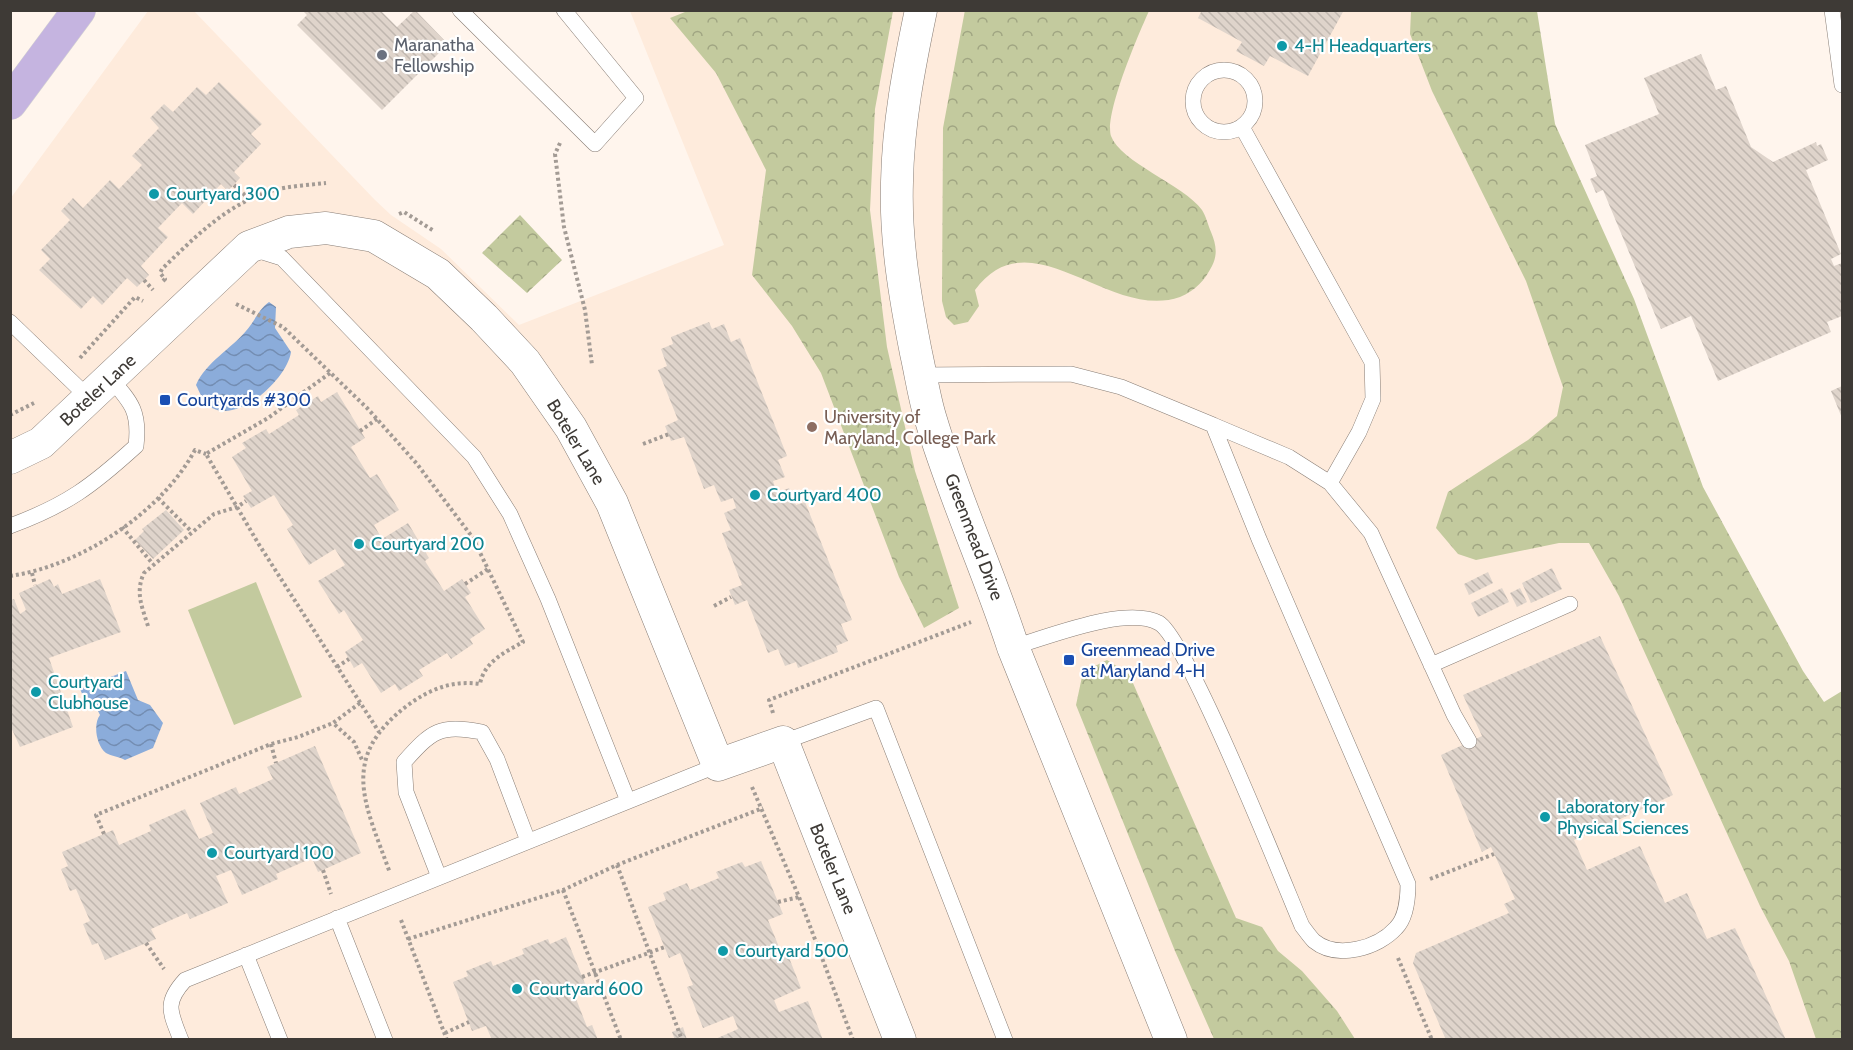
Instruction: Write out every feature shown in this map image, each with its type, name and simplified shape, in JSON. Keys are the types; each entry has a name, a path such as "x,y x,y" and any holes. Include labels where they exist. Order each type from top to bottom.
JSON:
{"main road":[{"path":"10,103 79,10"}],"street":[{"name":"Greenmead Drive","path":"921,10 902,112 897,182 898,240 907,311 930,418 968,527 999,602 1013,647 1171,1040"},
{"name":"Boteler Lane","path":"10,458 40,443 249,247 289,232 326,228 374,236 438,274 484,318 525,362 571,428 612,503 728,762"},
{"name":"Boteler Lane","path":"783,742 900,1040"},
{"path":"728,762 783,742"}],"lane":[{"path":"460,10 594,144 636,99 564,10"},
{"path":"1832,10 1842,86"},
{"path":"1222,69 1238,72 1251,83 1256,98 1253,115 1242,127 1227,132 1210,129 1198,119 1193,103 1196,87 1206,75 1222,69"},
{"path":"1242,127 1372,362 1372,399 1359,432 1330,483"},
{"path":"249,247 282,258 474,457 510,514 548,599 628,801"},
{"path":"10,322 99,388 128,398 139,423 136,446 92,486 49,512 10,526"},
{"path":"920,375 1071,374 1121,387 1289,458 1330,483 1371,533 1454,715 1469,741"},
{"path":"1013,647 1123,618 1133,617 1160,624 1173,640 1201,692 1302,926 1315,942 1331,948 1351,950 1374,945 1398,927 1408,900 1408,884 1258,539 1213,425"},
{"path":"1431,665 1570,604"},
{"path":"783,742 876,708 1005,1040"},
{"path":"440,877 406,792 404,762 427,736 455,727 482,732 497,759 528,841"},
{"path":"181,1040 170,1011 173,993 185,980 391,895 728,762"},
{"path":"337,918 385,1040"},
{"path":"246,955 280,1040"}],"path":[{"path":"572,122 555,154 564,227 585,310 592,365"},
{"path":"234,185 250,200"},
{"path":"144,280 153,290"},
{"path":"253,314 283,327 377,420 448,504 473,538 523,642 501,654 482,672 480,684 460,681 421,696 396,715 379,732 364,763"},
{"path":"206,454 268,418 330,373"},
{"path":"360,431 377,420"},
{"path":"643,444 669,434"},
{"path":"10,576 32,573 100,543 158,498 195,450 206,454 379,732"},
{"path":"158,498 190,531"},
{"path":"148,626 140,603 139,584 152,563 214,514 237,507 246,501"},
{"path":"121,527 152,563"},
{"path":"465,584 488,569"},
{"path":"32,573 35,585"},
{"path":"714,606 731,597"},
{"path":"783,742 769,700 977,619"},
{"path":"337,667 349,658"},
{"path":"104,834 96,815 271,744 333,723 360,703"},
{"path":"333,723 354,742 364,763 364,800 392,879 391,895 447,1040"},
{"path":"271,744 276,763"},
{"path":"728,762 763,808 853,1040"},
{"path":"408,939 564,890 617,865 763,808"},
{"path":"1408,884 1436,878 1494,854"},
{"path":"617,865 682,1040"},
{"path":"323,870 334,901"},
{"path":"564,890 621,1040"},
{"path":"778,902 799,897"},
{"path":"582,977 664,947"},
{"path":"1411,989 1432,1040"},
{"path":"445,1033 469,1022"}],"shaded area":[{"name":"University of Maryland, College Park","path":"148,11 194,11 375,200 391,215 441,249 519,325 724,245 630,11 1446,11 1842,1039 11,1039 10,199"}],"green space":[{"path":"690,10 893,11 875,109 870,210 887,347 915,471 959,608 924,628 899,577 821,373 792,326 752,275 766,170 716,73 670,18"},
{"path":"965,10 1149,11 1117,93 1110,125 1111,136 1126,155 1181,192 1202,210 1214,241 1216,253 1209,271 1195,288 1180,297 1153,301 1126,296 1046,265 1021,263 997,270 975,290 979,306 968,322 954,325 946,317 942,301 943,128"},
{"path":"1411,11 1537,11 1555,124 1634,299 1703,487 1803,671 1824,702 1842,691 1842,1039 1816,1039 1789,961 1760,906 1619,596 1589,543 1559,543 1476,560 1458,554 1436,528 1448,492 1528,440 1557,416 1563,387 1526,281 1432,91 1410,34"},
{"path":"520,215 562,260 527,293 482,253"},
{"path":"256,582 302,697 234,725 188,610"},
{"path":"1107,660 1129,674 1236,918 1262,927 1278,951 1302,971 1337,1011 1355,1039 1214,1039 1175,951 1076,705 1083,672"}],"water":[{"path":"269,302 276,307 275,328 291,352 288,363 271,386 248,404 223,411 212,408 204,401 196,385 200,377 240,338"},
{"path":"126,671 138,700 150,705 163,723 153,748 125,760 106,753 100,745 96,729 100,715 95,705 87,705 80,689"}],"building":[{"name":"Maranatha Fellowship","path":"302,10 380,10 397,27 415,10 448,44 382,110 297,25 307,15"},
{"name":"4-H Headquarters","path":"1202,10 1344,10 1308,76 1270,56 1264,66 1236,51 1242,42 1198,18"},
{"path":"1701,54 1716,90 1726,86 1751,147 1773,162 1816,142 1817,146 1821,144 1828,160 1806,170 1841,254 1831,259 1834,266 1842,263 1842,316 1827,322 1831,332 1718,381 1691,316 1661,329 1603,190 1596,193 1590,179 1597,176 1585,145 1659,114 1644,78"},
{"name":"Courtyard 300","path":"219,82 262,124 251,134 261,144 234,172 240,178 228,191 221,184 193,214 182,203 158,228 168,237 141,266 149,275 137,287 127,278 102,305 93,296 81,309 39,270 50,259 41,250 70,220 61,211 73,198 83,208 110,180 119,189 142,165 132,156 159,128 150,118 164,104 173,112 197,87 206,95"},
{"name":"Courtyard 400","path":"709,322 712,329 724,324 731,342 740,338 787,456 778,460 785,477 773,481 777,493 789,488 796,505 805,502 852,620 841,624 848,641 836,646 838,652 798,668 796,662 785,666 778,649 768,653 747,600 735,605 729,590 742,585 722,533 731,530 724,513 736,508 733,498 721,502 714,485 704,489 684,437 671,441 665,426 678,420 658,370 667,366 661,349 673,344 671,337"},
{"path":"1842,386 1842,418 1831,391"},
{"name":"Courtyard 200","path":"337,392 365,438 351,447 370,478 377,474 399,510 374,525 382,539 408,523 429,558 425,561 444,591 462,579 471,593 465,597 485,629 470,639 473,644 451,659 447,653 419,670 423,676 399,691 395,684 381,693 362,663 354,668 345,652 363,640 344,610 339,614 318,581 345,565 335,549 309,565 287,529 293,525 274,495 251,508 243,496 252,491 232,457 246,448 242,443 266,429 269,434 299,415 296,410 318,396 321,402"},
{"path":"166,510 184,530 153,559 135,540 144,531 142,529"},
{"path":"1552,568 1562,589 1531,603 1522,583"},
{"path":"1488,572 1493,583 1469,595 1464,584"},
{"name":"Courtyard Clubhouse","path":"50,579 54,587 58,584 62,594 100,579 121,632 49,658 73,727 20,747 10,725 10,600 14,599 20,614 26,610 19,593"},
{"path":"1502,588 1509,602 1478,617 1471,603"},
{"path":"1520,588 1527,602 1517,607 1510,593"},
{"name":"Laboratory for Physical Sciences","path":"1600,636 1673,795 1574,840 1587,870 1640,846 1665,903 1687,893 1707,939 1735,928 1786,1040 1446,1040 1413,963 1416,953 1509,913 1504,904 1515,899 1491,847 1482,852 1441,755 1482,736 1463,695"},
{"name":"Courtyard 100","path":"315,746 361,853 318,872 312,858 276,874 278,879 242,895 231,870 216,876 228,903 190,919 187,913 151,929 156,939 105,960 98,943 92,945 83,924 90,921 76,889 70,891 61,869 68,866 62,852 113,830 119,845 151,831 149,825 185,809 199,839 213,833 200,803 236,787 239,794 273,779 267,767"},
{"name":"Courtyard 500","path":"761,861 783,914 768,920 781,952 786,950 801,988 774,1000 779,1012 808,1001 823,1040 713,1040 738,1029 733,1016 703,1028 687,987 693,985 680,953 669,958 648,907 666,900 663,893 687,883 690,890 719,878 716,872 742,862 745,867"},
{"name":"Courtyard 600","path":"566,937 586,986 573,991 587,1027 592,1025 598,1040 492,1040 486,1026 472,1031 453,982 468,976 466,971 491,961 493,966 524,954 522,949 548,939 550,944"},
{"path":"683,1027 687,1040 675,1040 672,1032"}],"place":[{"name":"4-H Headquarters","path":"1282,46"},
{"name":"Maranatha Fellowship","path":"382,55"},
{"name":"Courtyard 300","path":"154,194"},
{"name":"Courtyards #300","path":"165,400"},
{"name":"University of Maryland, College Park","path":"812,427"},
{"name":"Courtyard 400","path":"755,495"},
{"name":"Courtyard 200","path":"359,544"},
{"name":"Greenmead Drive at Maryland 4-H","path":"1069,660"},
{"name":"Courtyard Clubhouse","path":"36,692"},
{"name":"Laboratory for Physical Sciences","path":"1545,817"},
{"name":"Courtyard 100","path":"212,853"},
{"name":"Courtyard 500","path":"723,951"},
{"name":"Courtyard 600","path":"517,989"}]}
